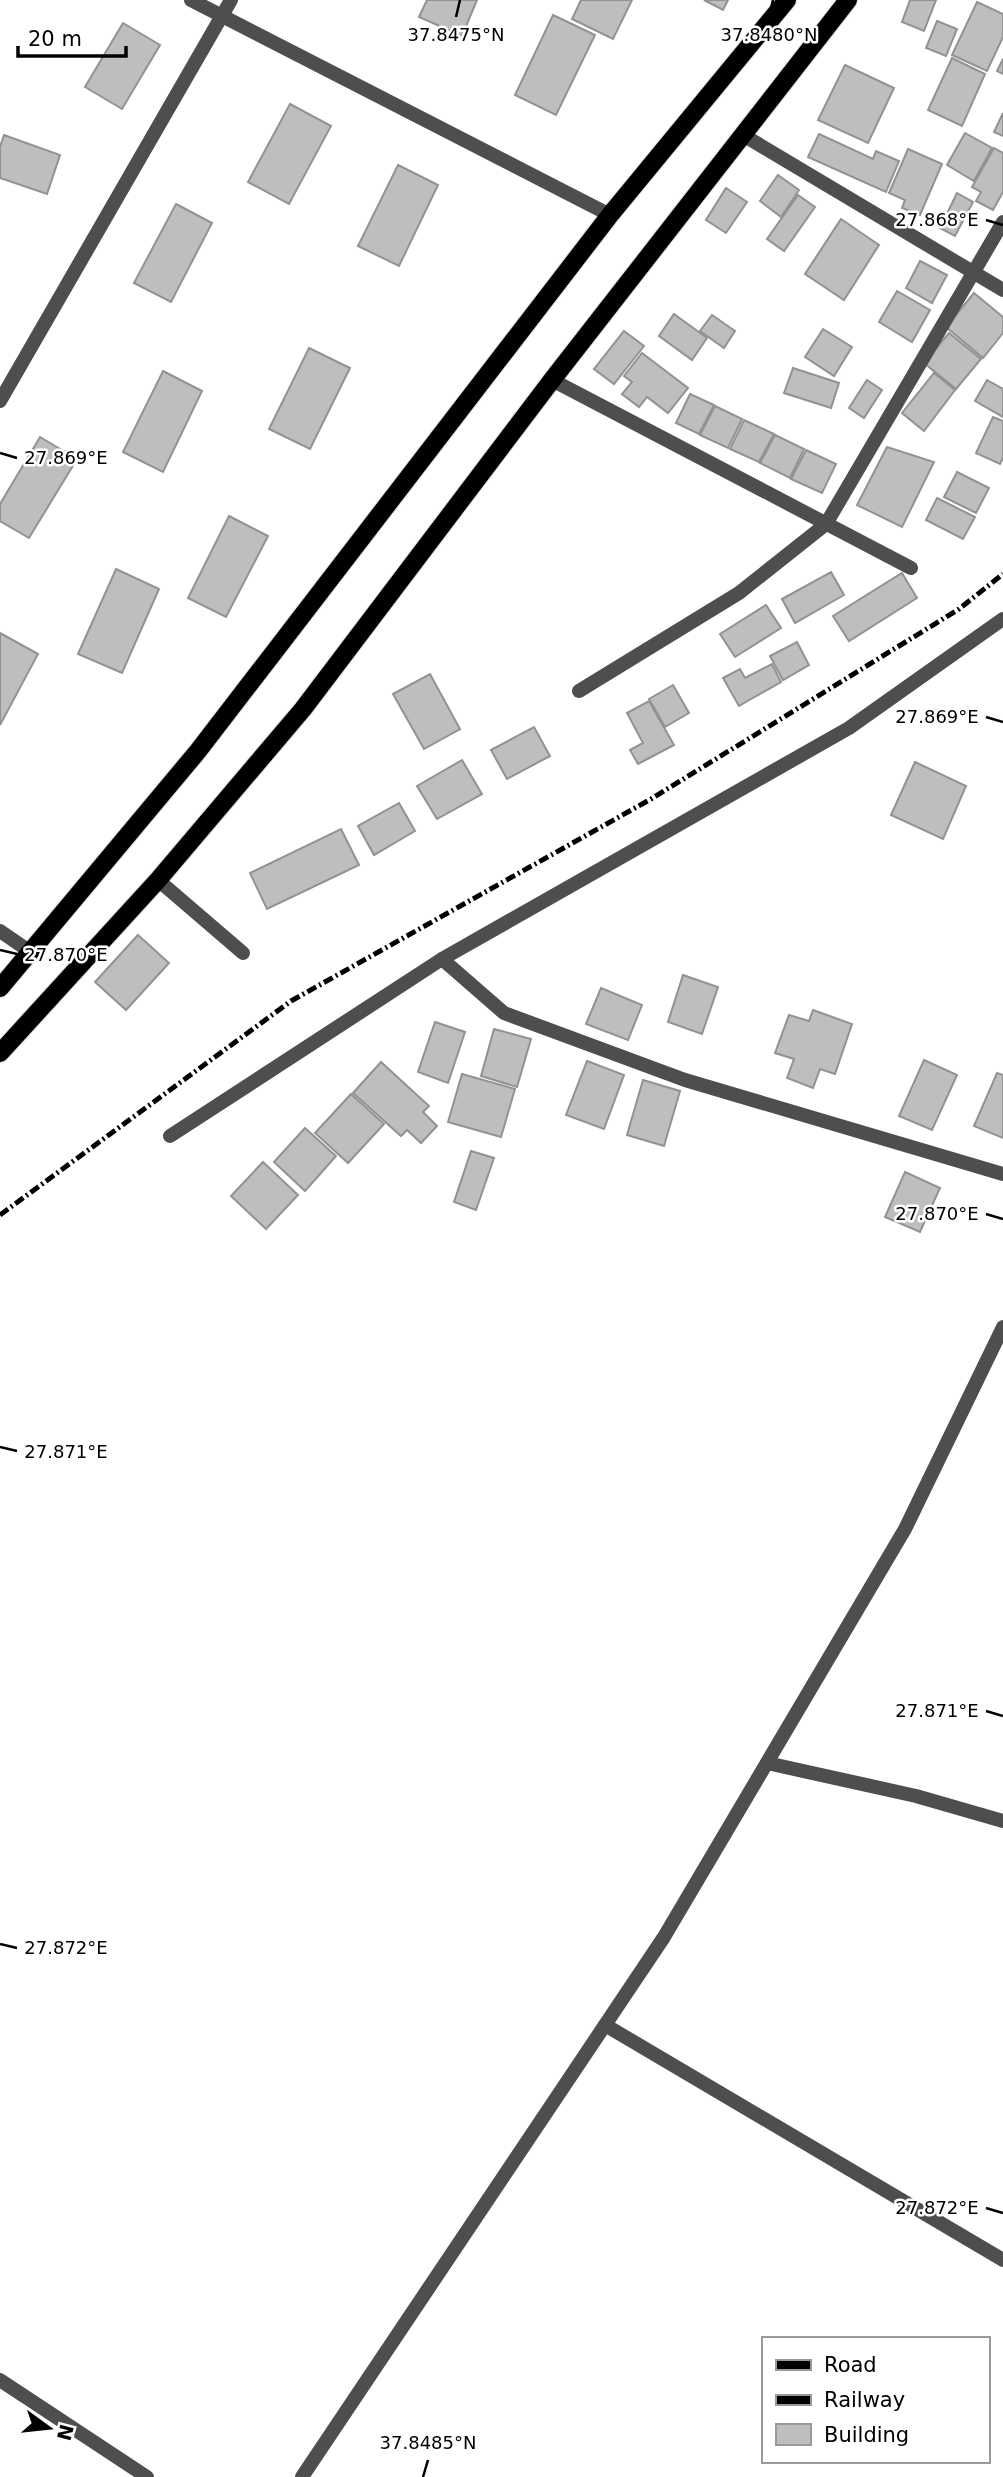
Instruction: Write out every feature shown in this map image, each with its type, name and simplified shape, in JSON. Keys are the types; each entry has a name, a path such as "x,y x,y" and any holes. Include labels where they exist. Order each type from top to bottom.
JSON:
{"main road":[{"path":"0,988 32,953 198,751 610,215 787,0"},
{"path":"0,1054 158,880 303,709 552,380 848,0"}],"street":[{"path":"191,0 610,215"},
{"path":"0,401 231,0"},
{"path":"743,135 1003,290"},
{"path":"579,691 739,593 826,524 971,272 1003,222"},
{"path":"552,380 911,568"},
{"path":"170,1136 442,959 849,728 1003,619"},
{"path":"158,880 243,953"},
{"path":"0,931 32,953"},
{"path":"442,959 504,1013 685,1080 1003,1174"},
{"path":"302,2477 664,1937 905,1529 1003,1327"},
{"path":"767,1763 916,1796 1003,1821"},
{"path":"605,2025 1003,2260"},
{"path":"0,2379 147,2477"}],"building":[{"path":"427,0 477,0 462,36 419,17"},
{"path":"581,0 632,0 613,39 572,19"},
{"path":"704,0 728,0 723,10"},
{"path":"910,0 936,0 924,31 902,22"},
{"path":"977,2 1003,14 1003,37 987,71 952,55"},
{"path":"553,15 595,35 556,115 515,95"},
{"path":"937,21 957,29 946,56 926,48"},
{"path":"123,23 160,45 122,109 85,87"},
{"path":"952,58 985,74 962,126 928,110"},
{"path":"1003,59 1003,74 997,71"},
{"path":"845,65 894,88 868,143 818,120"},
{"path":"290,104 331,126 289,204 248,182"},
{"path":"1003,113 1003,136 994,132"},
{"path":"965,133 992,148 974,181 947,165"},
{"path":"819,134 873,159 876,151 899,161 886,192 808,157"},
{"path":"4,135 60,155 47,194 0,178 0,147"},
{"path":"994,148 1003,153 1003,192 993,210 976,201 981,192 972,187"},
{"path":"908,149 942,164 920,215 902,208 905,200 889,193"},
{"path":"398,165 438,185 399,266 358,246"},
{"path":"778,175 799,190 781,217 760,201"},
{"path":"726,188 747,202 726,233 706,220"},
{"path":"957,193 973,202 955,236 940,228"},
{"path":"798,195 815,207 784,251 767,239"},
{"path":"176,204 212,223 171,302 134,283"},
{"path":"841,219 879,245 844,300 805,274"},
{"path":"920,261 947,275 932,303 906,288"},
{"path":"897,291 930,310 912,342 879,322"},
{"path":"974,293 1003,317 1003,333 983,358 946,327"},
{"path":"674,314 707,338 692,360 659,336"},
{"path":"712,315 735,331 724,348 700,331"},
{"path":"823,329 852,347 834,376 805,357"},
{"path":"624,331 644,346 614,384 594,369"},
{"path":"949,333 981,359 956,389 924,363"},
{"path":"309,348 350,368 310,449 269,429"},
{"path":"642,353 688,388 668,413 647,397 639,407 622,394 632,382 624,376"},
{"path":"793,368 839,383 831,408 784,393"},
{"path":"163,371 202,391 163,472 123,452"},
{"path":"934,373 955,390 924,431 902,413"},
{"path":"867,380 882,390 864,418 849,408"},
{"path":"987,380 1003,389 1003,417 975,401"},
{"path":"690,394 714,405 699,434 676,423"},
{"path":"715,406 742,419 728,448 700,435"},
{"path":"993,417 1003,421 1003,458 1000,464 976,453"},
{"path":"744,420 774,434 759,462 730,449"},
{"path":"775,435 804,449 790,478 760,463"},
{"path":"40,437 77,459 29,538 0,521 0,504"},
{"path":"887,447 934,462 902,527 857,505"},
{"path":"806,450 836,464 822,493 791,479"},
{"path":"957,472 989,488 976,513 944,497"},
{"path":"937,498 975,517 963,539 926,520"},
{"path":"229,516 268,536 226,617 188,598"},
{"path":"116,569 159,589 122,673 78,654"},
{"path":"831,572 844,595 795,623 782,599"},
{"path":"902,573 917,598 849,641 833,616"},
{"path":"766,605 781,628 735,657 720,634"},
{"path":"0,633 38,654 0,725"},
{"path":"797,642 809,665 783,680 770,656"},
{"path":"772,664 781,682 739,706 723,678 740,669 745,678"},
{"path":"430,674 460,729 424,749 393,694"},
{"path":"673,685 689,713 665,727 649,699"},
{"path":"649,701 674,745 638,764 630,750 643,743 627,713"},
{"path":"534,727 550,756 507,779 491,750"},
{"path":"462,760 482,794 437,819 417,786"},
{"path":"915,762 966,786 943,839 891,815"},
{"path":"399,803 415,831 374,855 358,826"},
{"path":"341,829 359,865 267,909 250,873"},
{"path":"138,935 169,963 126,1010 95,982"},
{"path":"683,975 718,987 702,1034 668,1022"},
{"path":"601,988 642,1005 628,1040 586,1024"},
{"path":"813,1010 852,1024 835,1074 820,1069 813,1088 787,1078 794,1059 775,1053 789,1015 809,1021"},
{"path":"435,1022 465,1032 448,1083 418,1072"},
{"path":"494,1029 531,1039 517,1087 481,1076"},
{"path":"924,1060 957,1075 932,1130 899,1116"},
{"path":"587,1061 624,1075 604,1129 566,1115"},
{"path":"381,1062 429,1106 423,1112 437,1126 421,1143 407,1130 401,1136 353,1093"},
{"path":"997,1073 1003,1075 1003,1138 974,1126"},
{"path":"462,1074 515,1089 501,1137 448,1122"},
{"path":"643,1080 680,1091 664,1146 627,1135"},
{"path":"351,1094 384,1124 348,1163 315,1133"},
{"path":"305,1128 336,1156 305,1191 274,1162"},
{"path":"471,1151 494,1158 476,1210 454,1202"},
{"path":"263,1162 298,1195 266,1229 231,1196"},
{"path":"905,1172 940,1188 920,1232 885,1217"}],"railway":[{"path":"0,1215 291,1001 651,799 959,609 1003,574"}]}
